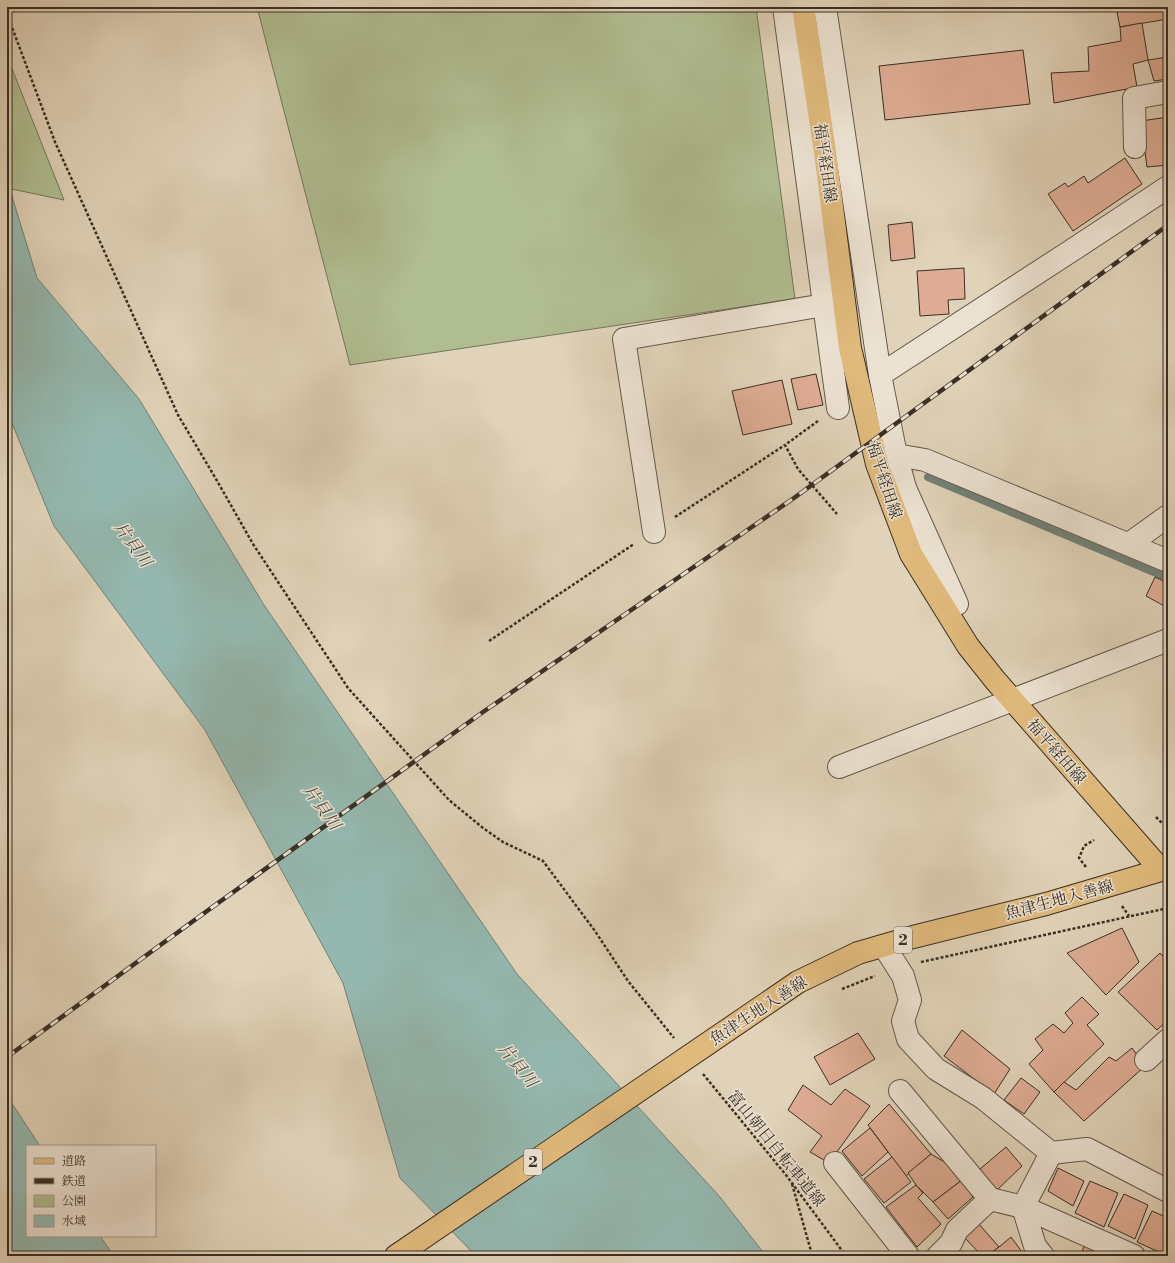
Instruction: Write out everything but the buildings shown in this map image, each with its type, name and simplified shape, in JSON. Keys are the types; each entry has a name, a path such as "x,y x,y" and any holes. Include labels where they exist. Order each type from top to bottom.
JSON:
{"main road":[{"name":"福平経田線","path":"803,7 825,152 850,348 877,464 911,554 968,646 994,680 1166,872"},
{"name":"魚津生地入善線","path":"396,1256 798,982 858,953 1166,872"}],"street":[{"path":"784,7 838,408"},
{"path":"825,7 880,375 896,455 905,488 957,604"},
{"path":"1135,147 1134,98 1168,92"},
{"path":"880,375 1168,187"},
{"path":"654,532 624,339 824,305"},
{"path":"896,455 925,460 1168,561"},
{"path":"1129,544 1168,516"},
{"path":"839,767 1168,640"},
{"path":"884,946 903,976 910,1000 903,1020 908,1039 936,1069 983,1098 1051,1153 1087,1150 1168,1191"},
{"path":"1146,1060 1168,1040"},
{"path":"900,1091 990,1199 1023,1207 1134,1256"},
{"path":"1043,1256 1035,1246 1023,1207 1051,1153"},
{"path":"835,1163 908,1256"},
{"path":"938,1256 951,1243 957,1230 990,1199"}],"path":[{"name":"富山朝日自転車道線","path":"7,14 55,142 178,416 216,478 253,544 348,688 449,800 483,828 503,842 543,861 595,932 628,981 791,1182 846,1256"},
{"path":"837,514 798,470 785,445 838,408"},
{"path":"1156,817 1168,827"},
{"path":"1086,867 1079,858 1084,846 1094,840"},
{"path":"1121,906 1129,916"},
{"path":"791,1182 810,1251 814,1256"}],"green space":[{"path":"257,7 756,7 795,299 350,365"},
{"path":"7,56 64,200 7,188"}],"water":[{"name":"片貝川","path":"7,180 37,278 139,399 264,605 517,974 720,1197 766,1256 476,1256 400,1178 343,983 205,730 54,526 7,411"},
{"path":"7,1096 39,1145 26,1145 26,1237 101,1237 114,1256 7,1256"}],"waterway":[{"path":"928,477 1168,578"}],"railway":[{"path":"7,1057 483,712 794,498 1168,225"}]}
